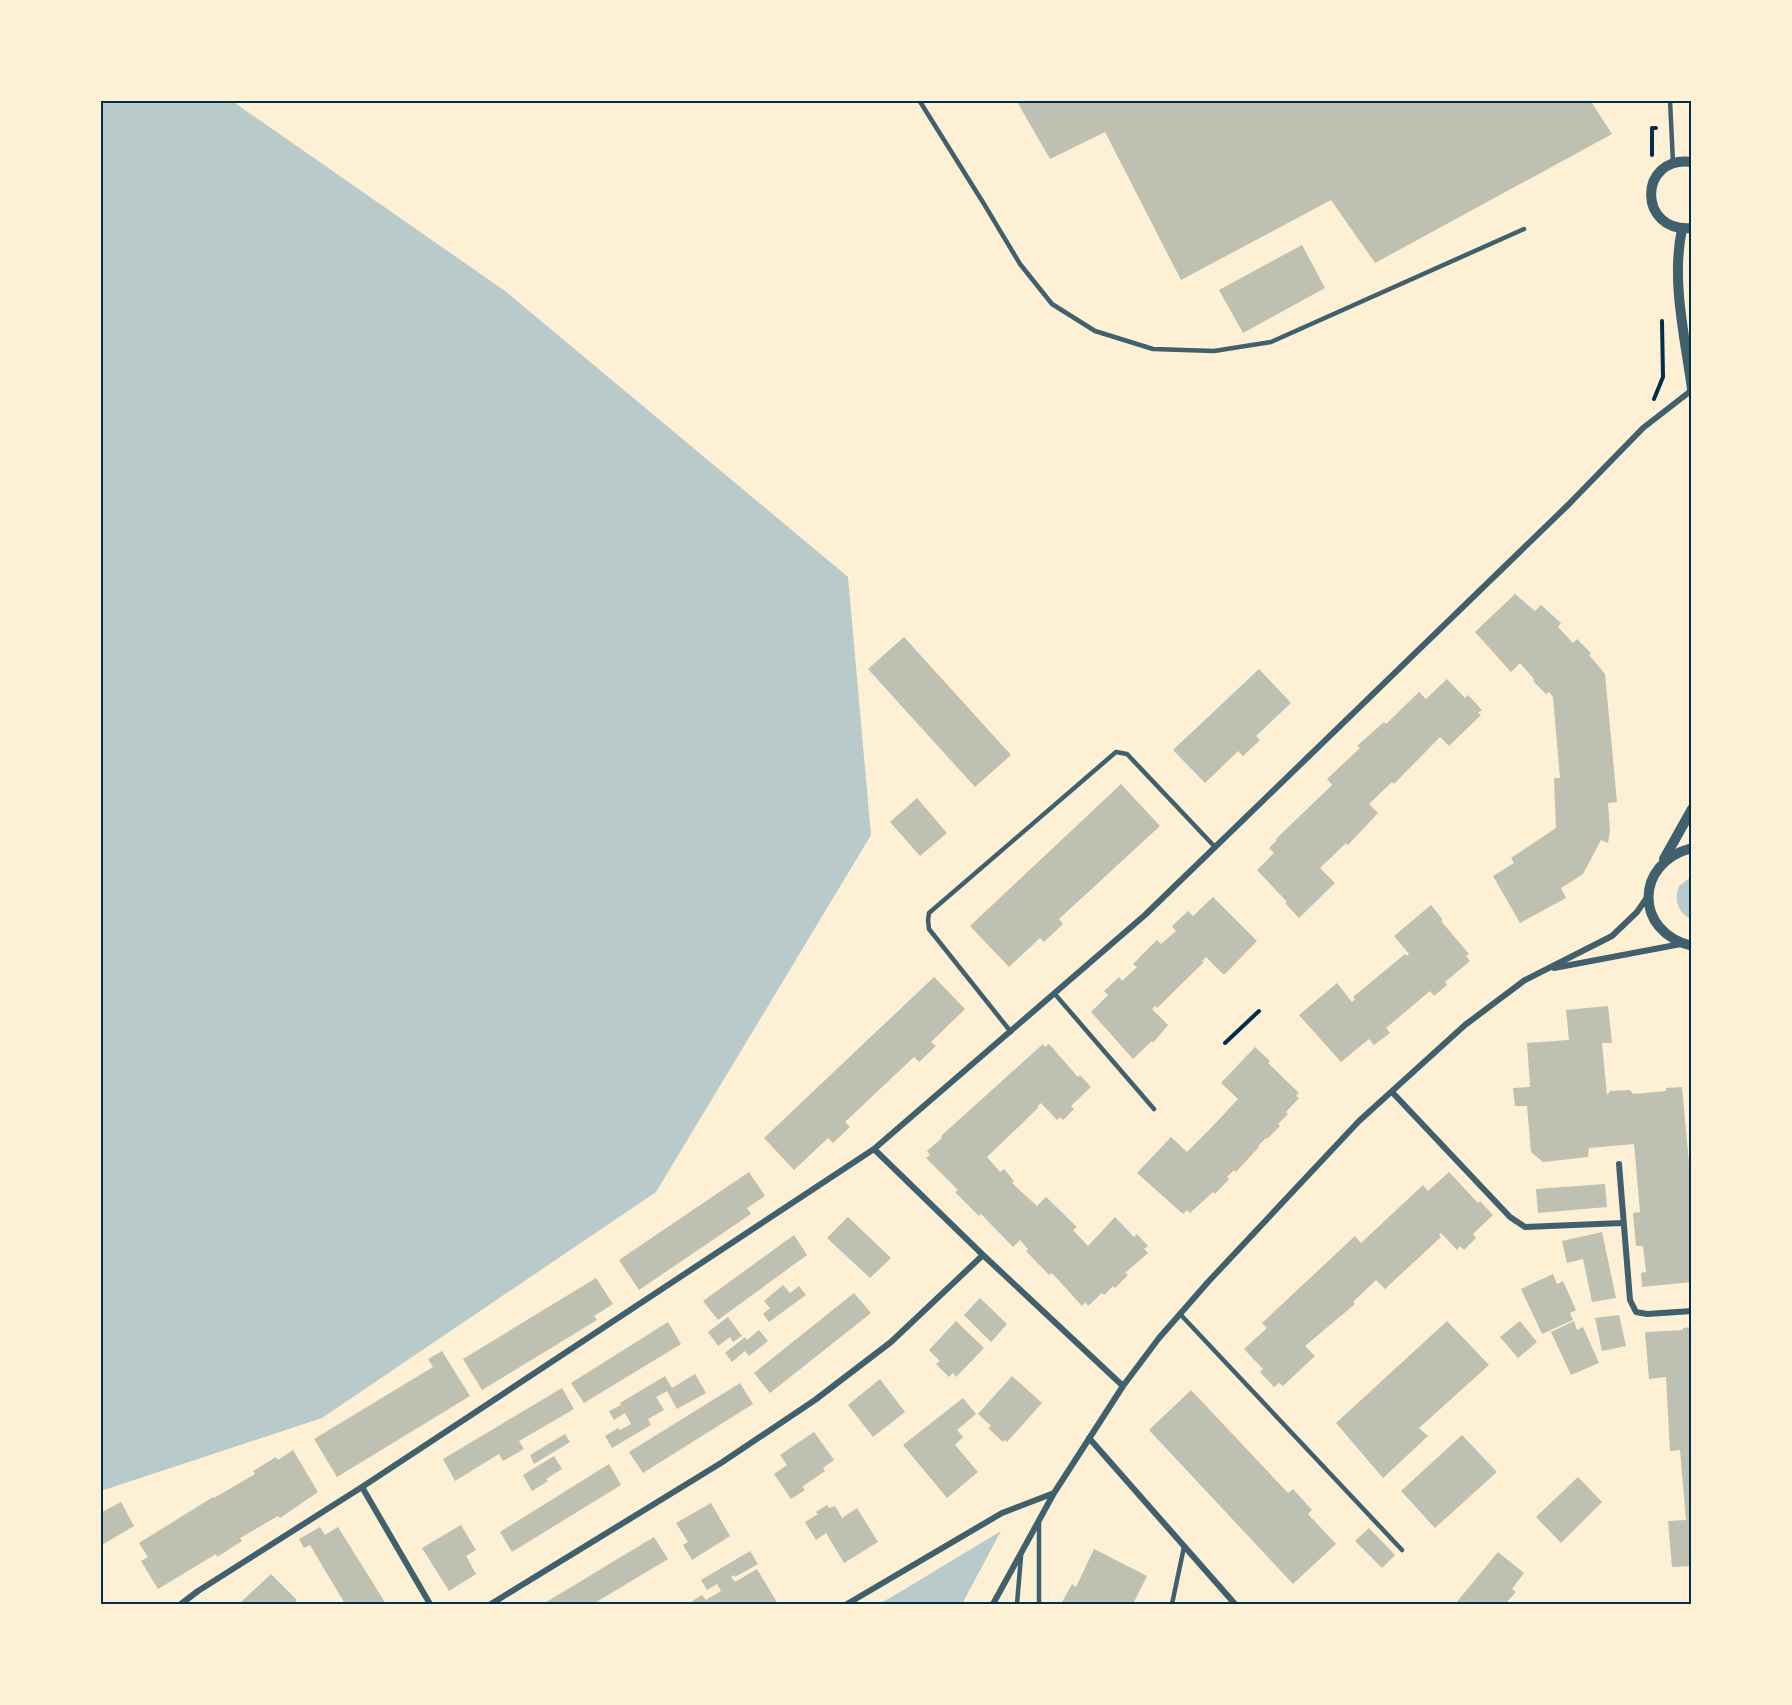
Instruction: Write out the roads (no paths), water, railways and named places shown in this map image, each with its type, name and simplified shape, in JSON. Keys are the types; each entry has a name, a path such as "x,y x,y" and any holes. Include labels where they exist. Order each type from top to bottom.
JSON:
{"street":[{"path":"182,1605 198,1591 362,1487 874,1149 1145,915 1568,505 1643,428 1692,390 1677,275 1677,252 1687,228 1663,221 1652,204 1652,184 1664,167 1673,163 1692,162"},
{"path":"1686,945 1668,937 1657,925 1650,911 1648,896 1655,871 1692,809"},
{"path":"1663,861 1676,852 1692,848"},
{"path":"993,1605 1054,1492 1123,1386 1180,1314 1359,1121 1493,1002 1525,980 1612,936 1637,912 1648,896"},
{"path":"1545,970 1686,945"},
{"path":"1392,1092 1510,1217 1525,1227 1622,1223"},
{"path":"874,1149 1123,1386"},
{"path":"1618,1164 1630,1300 1636,1312 1647,1314 1692,1311"},
{"path":"491,1605 701,1475 815,1400 891,1342 983,1255"},
{"path":"1089,1438 1235,1605"},
{"path":"362,1487 430,1605"},
{"path":"847,1605 1002,1513 1054,1492"}],"lane":[{"path":"919,100 1020,264 1052,304 1095,331 1153,349 1214,351 1271,342 1524,229"},
{"path":"1670,100 1673,163"},
{"path":"1011,1032 929,929 929,913 1116,752 1127,753 1215,847"},
{"path":"1054,993 1154,1109"},
{"path":"1180,1314 1402,1550"},
{"path":"1039,1520 1039,1605"},
{"path":"1172,1605 1184,1546"},
{"path":"1017,1605 1021,1552"}]}
